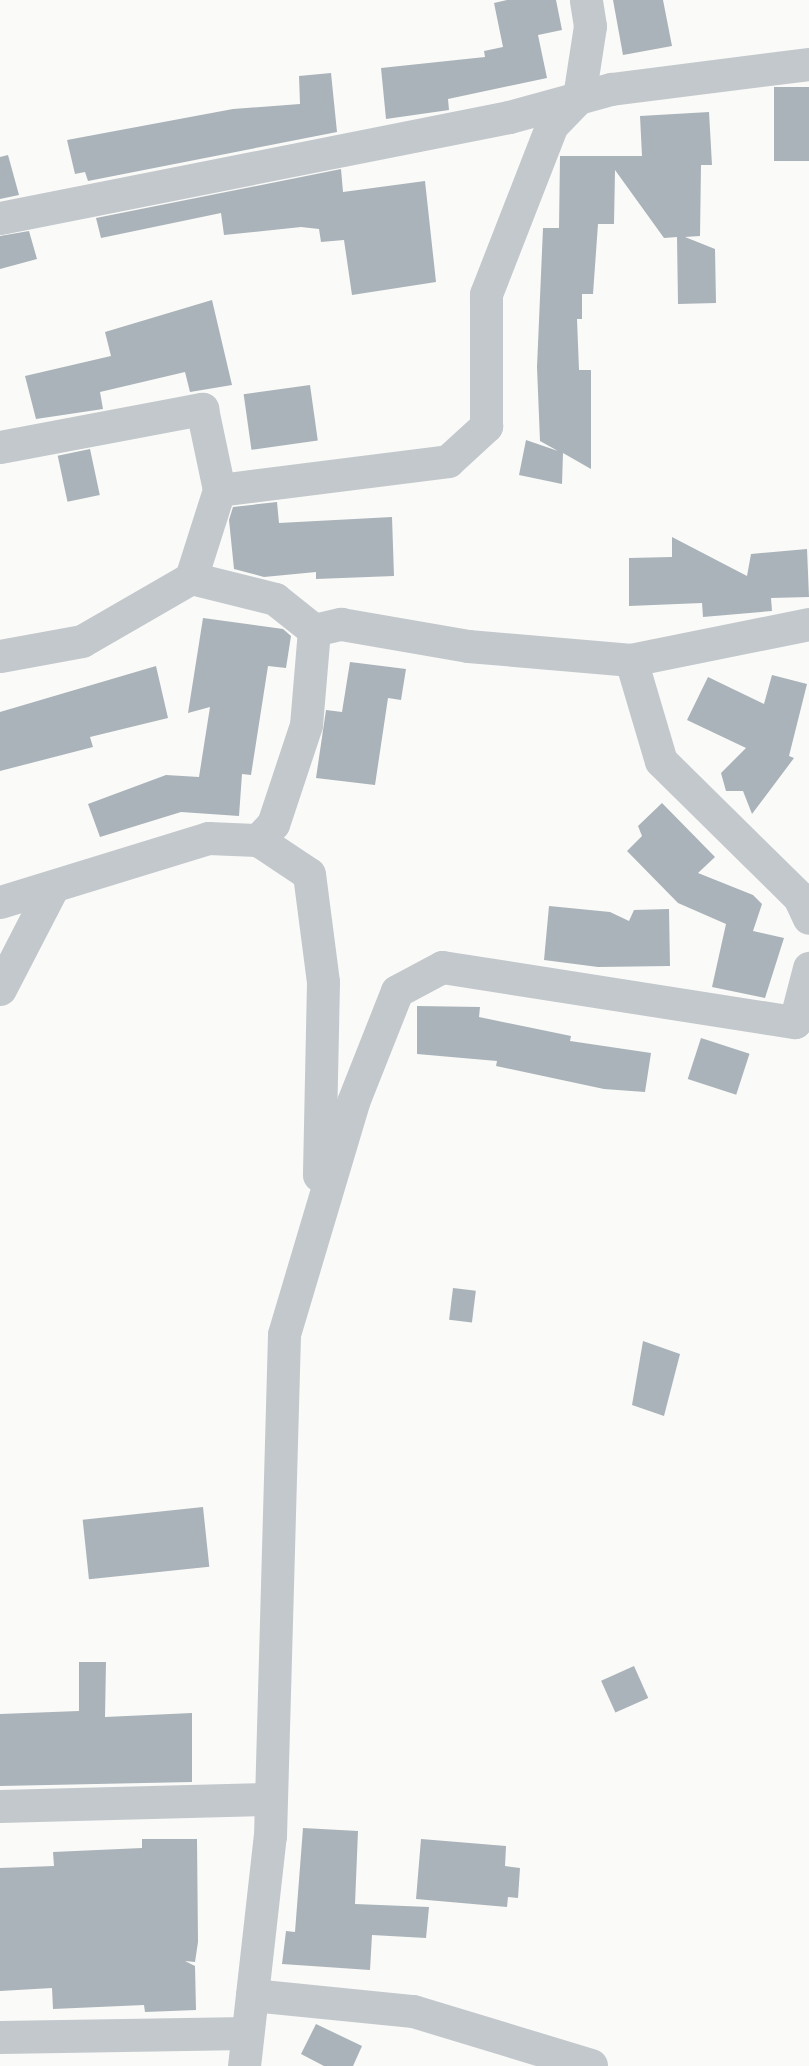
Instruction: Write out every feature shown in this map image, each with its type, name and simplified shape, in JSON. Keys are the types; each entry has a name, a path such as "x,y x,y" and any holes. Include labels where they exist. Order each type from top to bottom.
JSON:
{"street":[{"path":"219,490 448,461 486,426 486,294 552,125 579,98 590,26 586,0"},
{"path":"0,218 509,117 611,88 809,64"},
{"path":"0,447 202,409 219,490 191,578 82,641 0,656"},
{"path":"191,578 275,599 314,630"},
{"path":"314,630 341,624 468,646 631,660 809,624"},
{"path":"258,840 273,824 306,725 314,630"},
{"path":"631,660 661,761 799,897 809,918"},
{"path":"0,902 51,890 208,838 258,840 309,874 323,982 319,1217"},
{"path":"0,989 51,890"},
{"path":"244,2066 270,1799 284,1334 353,1102 397,991 442,968 795,1022 809,968"},
{"path":"0,1806 270,1799"},
{"path":"252,1995 413,2011 591,2066"},
{"path":"0,2037 247,2033"}],"building":[{"path":"507,0 556,0 562,30 538,35 547,78 448,99 449,110 386,119 381,68 485,57 484,51 503,47 494,3"},
{"path":"613,0 663,0 672,46 623,55"},
{"path":"331,73 337,132 88,181 85,172 75,174 67,140 233,109 300,104 299,76"},
{"path":"774,87 809,87 809,161 774,161"},
{"path":"709,112 712,165 701,165 700,236 685,237 715,249 716,303 678,304 677,237 664,238 615,170 614,224 598,224 593,294 582,294 582,319 577,319 579,370 591,370 591,469 563,453 562,484 519,475 526,440 558,451 540,441 537,367 543,228 559,228 560,156 642,156 640,116"},
{"path":"8,155 19,195 0,199 0,157"},
{"path":"341,169 343,192 425,181 436,282 352,295 344,240 321,242 319,229 301,227 224,235 221,213 101,238 96,218"},
{"path":"29,231 37,259 0,269 0,236"},
{"path":"212,300 232,385 190,392 185,372 100,392 103,409 36,419 25,376 111,356 105,332"},
{"path":"310,385 318,440 251,450 244,394"},
{"path":"90,449 100,495 67,502 58,456"},
{"path":"277,502 279,523 392,517 394,576 316,579 316,572 264,577 234,569 229,520 233,507"},
{"path":"672,537 747,576 751,554 807,549 809,597 771,598 772,611 703,617 702,603 629,606 629,558 672,557"},
{"path":"203,618 283,629 291,636 286,668 268,666 251,775 242,774 239,816 181,812 100,837 88,804 166,775 199,777 210,707 188,713"},
{"path":"350,662 406,669 401,700 388,698 375,785 316,778 326,710 342,712"},
{"path":"156,666 168,718 90,737 93,747 0,771 0,712"},
{"path":"772,675 807,684 789,756 794,758 752,814 743,791 726,791 721,773 746,748 687,720 708,677 764,704"},
{"path":"662,803 715,857 698,873 753,895 762,904 753,931 784,938 765,998 712,987 726,924 678,903 627,851 642,836 638,826"},
{"path":"549,906 610,912 629,921 634,910 669,909 670,966 598,967 544,960"},
{"path":"417,1006 480,1007 479,1017 571,1036 570,1041 651,1053 645,1092 604,1089 496,1066 497,1061 417,1054"},
{"path":"701,1038 750,1054 736,1095 688,1079"},
{"path":"453,1288 476,1291 472,1323 449,1320"},
{"path":"643,1341 680,1354 664,1416 632,1405"},
{"path":"203,1507 209,1567 89,1579 83,1520"},
{"path":"79,1662 106,1662 105,1717 192,1713 192,1782 0,1786 0,1714 79,1711"},
{"path":"634,1666 648,1698 615,1713 601,1681"},
{"path":"303,1828 358,1831 355,1904 429,1907 426,1938 372,1935 370,1970 282,1964 286,1931 295,1932"},
{"path":"142,1839 197,1839 198,1942 195,1962 185,1961 195,1966 196,2010 145,2012 144,2005 53,2009 52,1988 0,1991 0,1868 54,1866 53,1852 142,1848"},
{"path":"421,1839 506,1846 505,1866 520,1868 518,1898 508,1897 507,1907 416,1899"},
{"path":"316,2024 362,2046 353,2066 324,2066 301,2054"}]}
